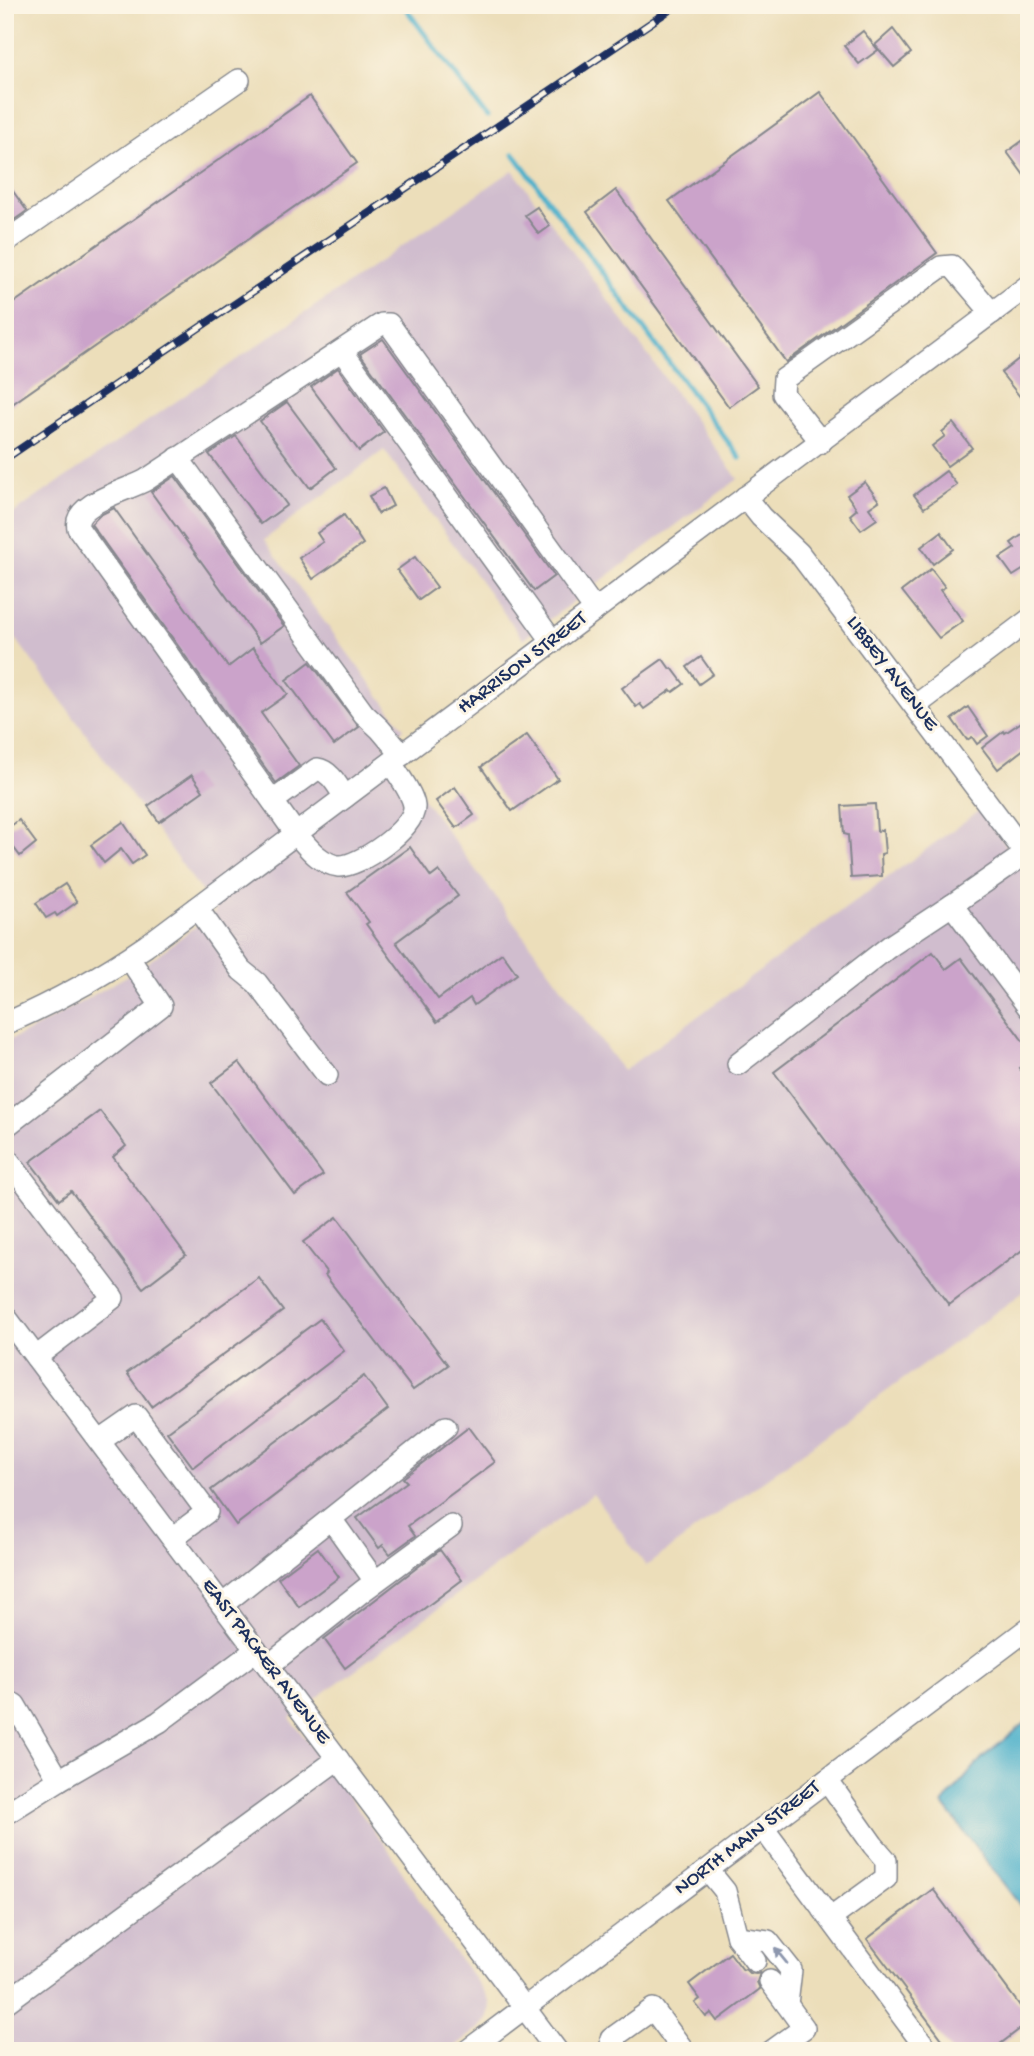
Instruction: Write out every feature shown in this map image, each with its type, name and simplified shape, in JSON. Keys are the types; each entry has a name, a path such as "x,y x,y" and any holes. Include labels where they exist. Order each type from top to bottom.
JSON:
{"street":[{"path":"5,242 239,80"},
{"path":"821,442 783,394 784,379 941,267 953,266 992,313"},
{"name":"HARRISON STREET","path":"5,1024 89,982 129,958 1029,285"},
{"path":"178,458 364,714 380,729 409,792 414,806 409,823 397,834 354,864 329,864 319,858 296,834 78,528 80,515 106,496 135,487 178,458 285,386 377,327 388,324 595,610"},
{"path":"342,351 553,642"},
{"name":"LIBBEY AVENUE","path":"745,497 761,517 799,553 1027,856"},
{"path":"915,706 1029,620"},
{"path":"273,801 317,769 330,775 345,797"},
{"path":"738,1064 890,946 1027,856"},
{"path":"952,905 1029,1008"},
{"path":"197,908 241,970 257,983 327,1075"},
{"path":"5,1127 161,1006 129,958"},
{"path":"5,1156 113,1298 36,1357"},
{"name":"EAST PACKER AVENUE","path":"5,1316 557,2051"},
{"path":"100,1441 136,1416 207,1512 172,1538"},
{"path":"222,1605 446,1427"},
{"path":"331,1519 375,1581"},
{"path":"5,1814 262,1658 451,1526"},
{"name":"NORTH MAIN STREET","path":"467,2051 1029,1628"},
{"path":"5,1700 15,1706 59,1780"},
{"path":"5,2003 338,1759"},
{"path":"827,1780 886,1860 886,1878 831,1918"},
{"path":"764,1828 923,2044"},
{"path":"708,1870 725,1891 737,1937 755,1961"},
{"path":"737,1937 768,1941 791,1970 787,2004"},
{"path":"770,1981 804,2028 772,2051"},
{"path":"619,2051 611,2039 653,2009 684,2051"}],"shaded area":[{"path":"513,170 738,479 523,639 384,450 264,540 404,729 384,745 623,1071 980,810 1029,876 1029,1288 646,1566 593,1494 290,1718 390,1852 437,1929 490,2003 486,2021 449,2051 5,2051 5,1042 34,1029 139,969 216,911 5,624 5,519"}],"water":[{"path":"1029,1720 1029,1917 943,1804 982,1758"}],"building":[{"path":"893,29 911,53 894,67 875,45"},
{"path":"863,31 878,50 859,64 844,46"},
{"path":"820,92 937,253 786,362 669,201"},
{"path":"310,96 357,163 5,409 5,309"},
{"path":"1029,136 1029,182 1007,152"},
{"path":"5,180 27,211 14,220 5,207"},
{"path":"616,190 758,386 729,407 587,212"},
{"path":"537,207 550,226 539,234 525,215"},
{"path":"383,339 554,576 534,591 360,354"},
{"path":"1021,357 1029,367 1029,408 1001,373"},
{"path":"338,368 384,432 359,451 311,387"},
{"path":"287,402 336,468 310,488 260,421"},
{"path":"953,423 972,448 947,466 932,446 945,436 942,432"},
{"path":"236,436 287,505 261,524 209,454"},
{"path":"946,471 957,485 924,508 914,495"},
{"path":"175,476 284,626 260,643 151,492"},
{"path":"865,482 879,501 869,508 877,519 861,530 850,515 857,509 847,495"},
{"path":"384,488 393,506 378,514 369,496"},
{"path":"114,508 228,667 253,648 288,694 261,713 299,766 276,783 91,524 100,515"},
{"path":"344,515 363,544 313,579 299,558 323,542 317,533"},
{"path":"1029,530 1029,566 1013,576 1000,558 1015,548 1011,543"},
{"path":"941,532 953,549 933,564 921,547"},
{"path":"415,557 437,587 419,600 397,570"},
{"path":"931,569 945,587 940,590 963,621 939,638 902,591"},
{"path":"701,657 713,674 699,684 687,667"},
{"path":"663,659 684,684 644,709 640,704 636,707 622,688"},
{"path":"310,662 359,727 334,745 286,680"},
{"path":"968,707 988,736 977,744 972,737 967,740 952,719"},
{"path":"1029,717 1029,745 998,769 982,748"},
{"path":"527,735 558,779 512,811 481,767"},
{"path":"192,775 203,791 159,822 148,806"},
{"path":"455,787 474,815 456,828 436,801"},
{"path":"875,804 877,831 883,830 885,853 881,854 882,876 851,878 848,835 844,834 842,806"},
{"path":"19,820 36,843 20,856 5,836 5,830"},
{"path":"123,822 145,855 132,864 121,849 104,863 91,845"},
{"path":"410,847 431,877 439,871 458,896 396,942 438,999 502,953 517,974 474,1005 470,998 437,1022 366,924 369,922 347,892"},
{"path":"65,884 77,902 57,916 55,913 46,918 36,903"},
{"path":"933,952 946,969 961,958 1029,1049 1029,1061 1019,1068 1029,1081 1029,1245 949,1305 774,1072"},
{"path":"239,1062 323,1175 295,1195 211,1083"},
{"path":"100,1111 126,1146 113,1157 186,1255 143,1288 71,1191 59,1200 30,1162"},
{"path":"337,1217 448,1365 413,1390 303,1242"},
{"path":"259,1278 283,1311 151,1407 127,1373"},
{"path":"320,1319 344,1351 193,1467 167,1432"},
{"path":"364,1376 388,1409 236,1525 211,1490"},
{"path":"469,1427 495,1462 408,1526 415,1536 390,1554 383,1545 379,1548 357,1518 407,1482 403,1478"},
{"path":"318,1548 339,1577 299,1607 278,1578"},
{"path":"440,1550 462,1580 345,1668 324,1639"},
{"path":"933,1889 1029,2018 1029,2022 991,2051 951,2051 867,1939"},
{"path":"730,1953 743,1970 760,1973 757,1982 760,1989 717,2021 711,2013 706,2017 695,2003 700,1999 689,1984"}],"waterway":[{"path":"403,5 487,117"},
{"path":"514,154 740,458"}],"railway":[{"path":"5,459 677,5"}]}
